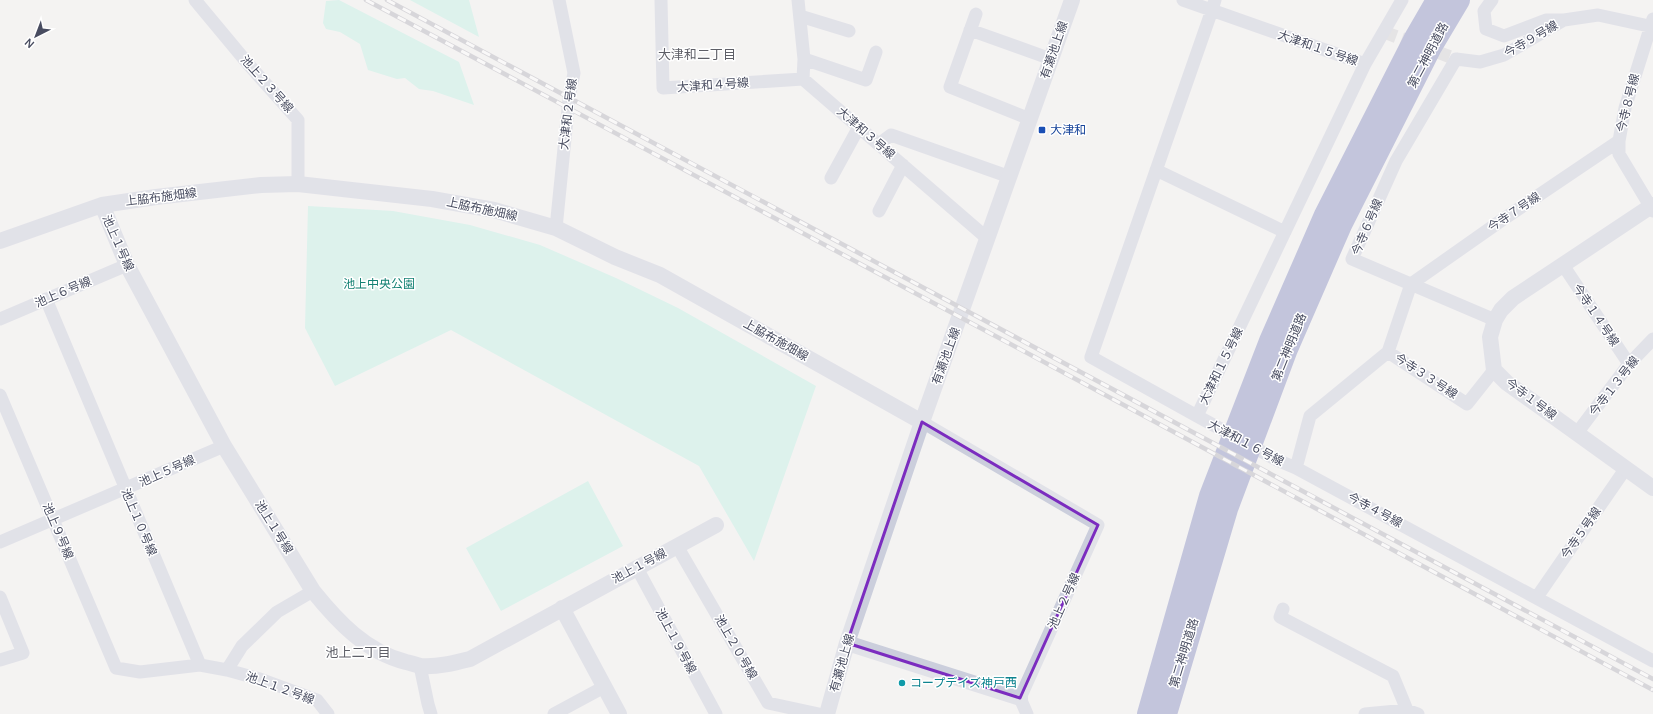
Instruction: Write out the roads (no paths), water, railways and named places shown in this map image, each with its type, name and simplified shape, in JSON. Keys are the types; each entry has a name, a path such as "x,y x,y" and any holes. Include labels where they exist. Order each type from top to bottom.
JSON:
{"highway":[{"name":"第二神明道路","path":"1148,714 1210,496 1270,341 1325,214 1415,38 1437,0"},
{"name":"第二神明道路","path":"1166,714 1227,509 1287,349 1341,225 1431,47 1459,0"}],"street":[{"name":"池上２３号線","path":"195,0 249,65 298,120 298,184"},
{"name":"大津和２号線","path":"556,228 569,99 574,73 559,0"},
{"name":"大津和４号線","path":"661,0 663,88 803,79"},
{"path":"798,0 804,59 803,79"},
{"name":"有瀬池上線","path":"827,714 846,644 922,422 1072,0"},
{"name":"大津和１５号線","path":"1183,0 1213,5 1365,64 1196,416 1091,357 1213,5"},
{"path":"1365,64 1402,0"},
{"path":"1492,0 1484,12 1486,29 1504,36 1546,20 1564,20"},
{"path":"976,14 950,87 1030,119"},
{"name":"今寺９号線","path":"1456,59 1480,62 1504,55 1564,20 1598,15 1652,24"},
{"path":"800,16 849,31"},
{"name":"今寺８号線","path":"1652,24 1625,108 1619,141 1619,154 1652,208"},
{"path":"970,30 1051,60"},
{"path":"804,59 866,80 876,52"},
{"name":"今寺６号線","path":"1456,59 1396,161 1352,259 1495,320"},
{"name":"大津和３号線","path":"803,79 988,238"},
{"path":"831,178 859,127"},
{"path":"879,144 891,135 1010,177"},
{"name":"今寺７号線","path":"1411,284 1619,141"},
{"path":"879,211 903,165"},
{"path":"1156,170 1285,232"},
{"name":"上脇布施畑線","path":"0,241 102,205 261,185 298,184 370,191 440,200 494,210 556,228 615,257 660,275 922,422"},
{"name":"池上１号線","path":"102,205 127,264 224,446 313,591 333,615 371,648 394,659 420,666 448,664 470,659 716,525"},
{"name":"今寺１号線","path":"1652,208 1513,298 1500,310 1495,320 1490,337 1494,370 1507,383 1653,488"},
{"name":"池上６号線","path":"0,319 127,264"},
{"name":"今寺１４号線","path":"1562,265 1629,364"},
{"path":"1296,468 1310,416 1388,352 1411,284"},
{"name":"池上１０号線","path":"46,299 200,665"},
{"name":"今寺１３号線","path":"1577,433 1629,364 1653,339"},
{"name":"今寺３３号線","path":"1388,352 1468,404 1494,370"},
{"name":"池上９号線","path":"0,395 116,668 140,672 200,665"},
{"name":"大津和１６号線","path":"1196,416 1277,460 1296,468"},
{"name":"池上２号線","path":"922,422 1098,525 1020,698"},
{"name":"池上５号線","path":"0,542 224,446"},
{"name":"今寺４号線","path":"1296,468 1653,660"},
{"name":"今寺５号線","path":"1537,597 1626,468"},
{"name":"池上２０号線","path":"677,546 768,703 819,714"},
{"name":"池上１９号線","path":"637,568 716,714"},
{"path":"227,670 242,646 277,612 313,591"},
{"path":"0,597 23,653 0,660"},
{"path":"562,608 619,714"},
{"path":"1283,609 1280,617 1393,676 1412,712 1365,714"},
{"path":"846,644 1020,698 1027,714"},
{"name":"池上１２号線","path":"200,665 227,670 260,679 317,700 328,714"},
{"path":"420,666 431,714"},
{"path":"554,714 604,687"}],"tunnel":[{"path":"1384,32 1456,59"}],"railway":[{"path":"366,0 1016,347 1653,690"},
{"path":"387,0 1653,679"}],"place":[{"name":"大津和","path":"1042,130"},
{"name":"コープデイズ神戸西","path":"902,683"}],"district":[{"name":"大津和二丁目","path":"697,54"},
{"name":"池上二丁目","path":"358,652"}],"park label":[{"name":"池上中央公園","path":"379,284"}]}
